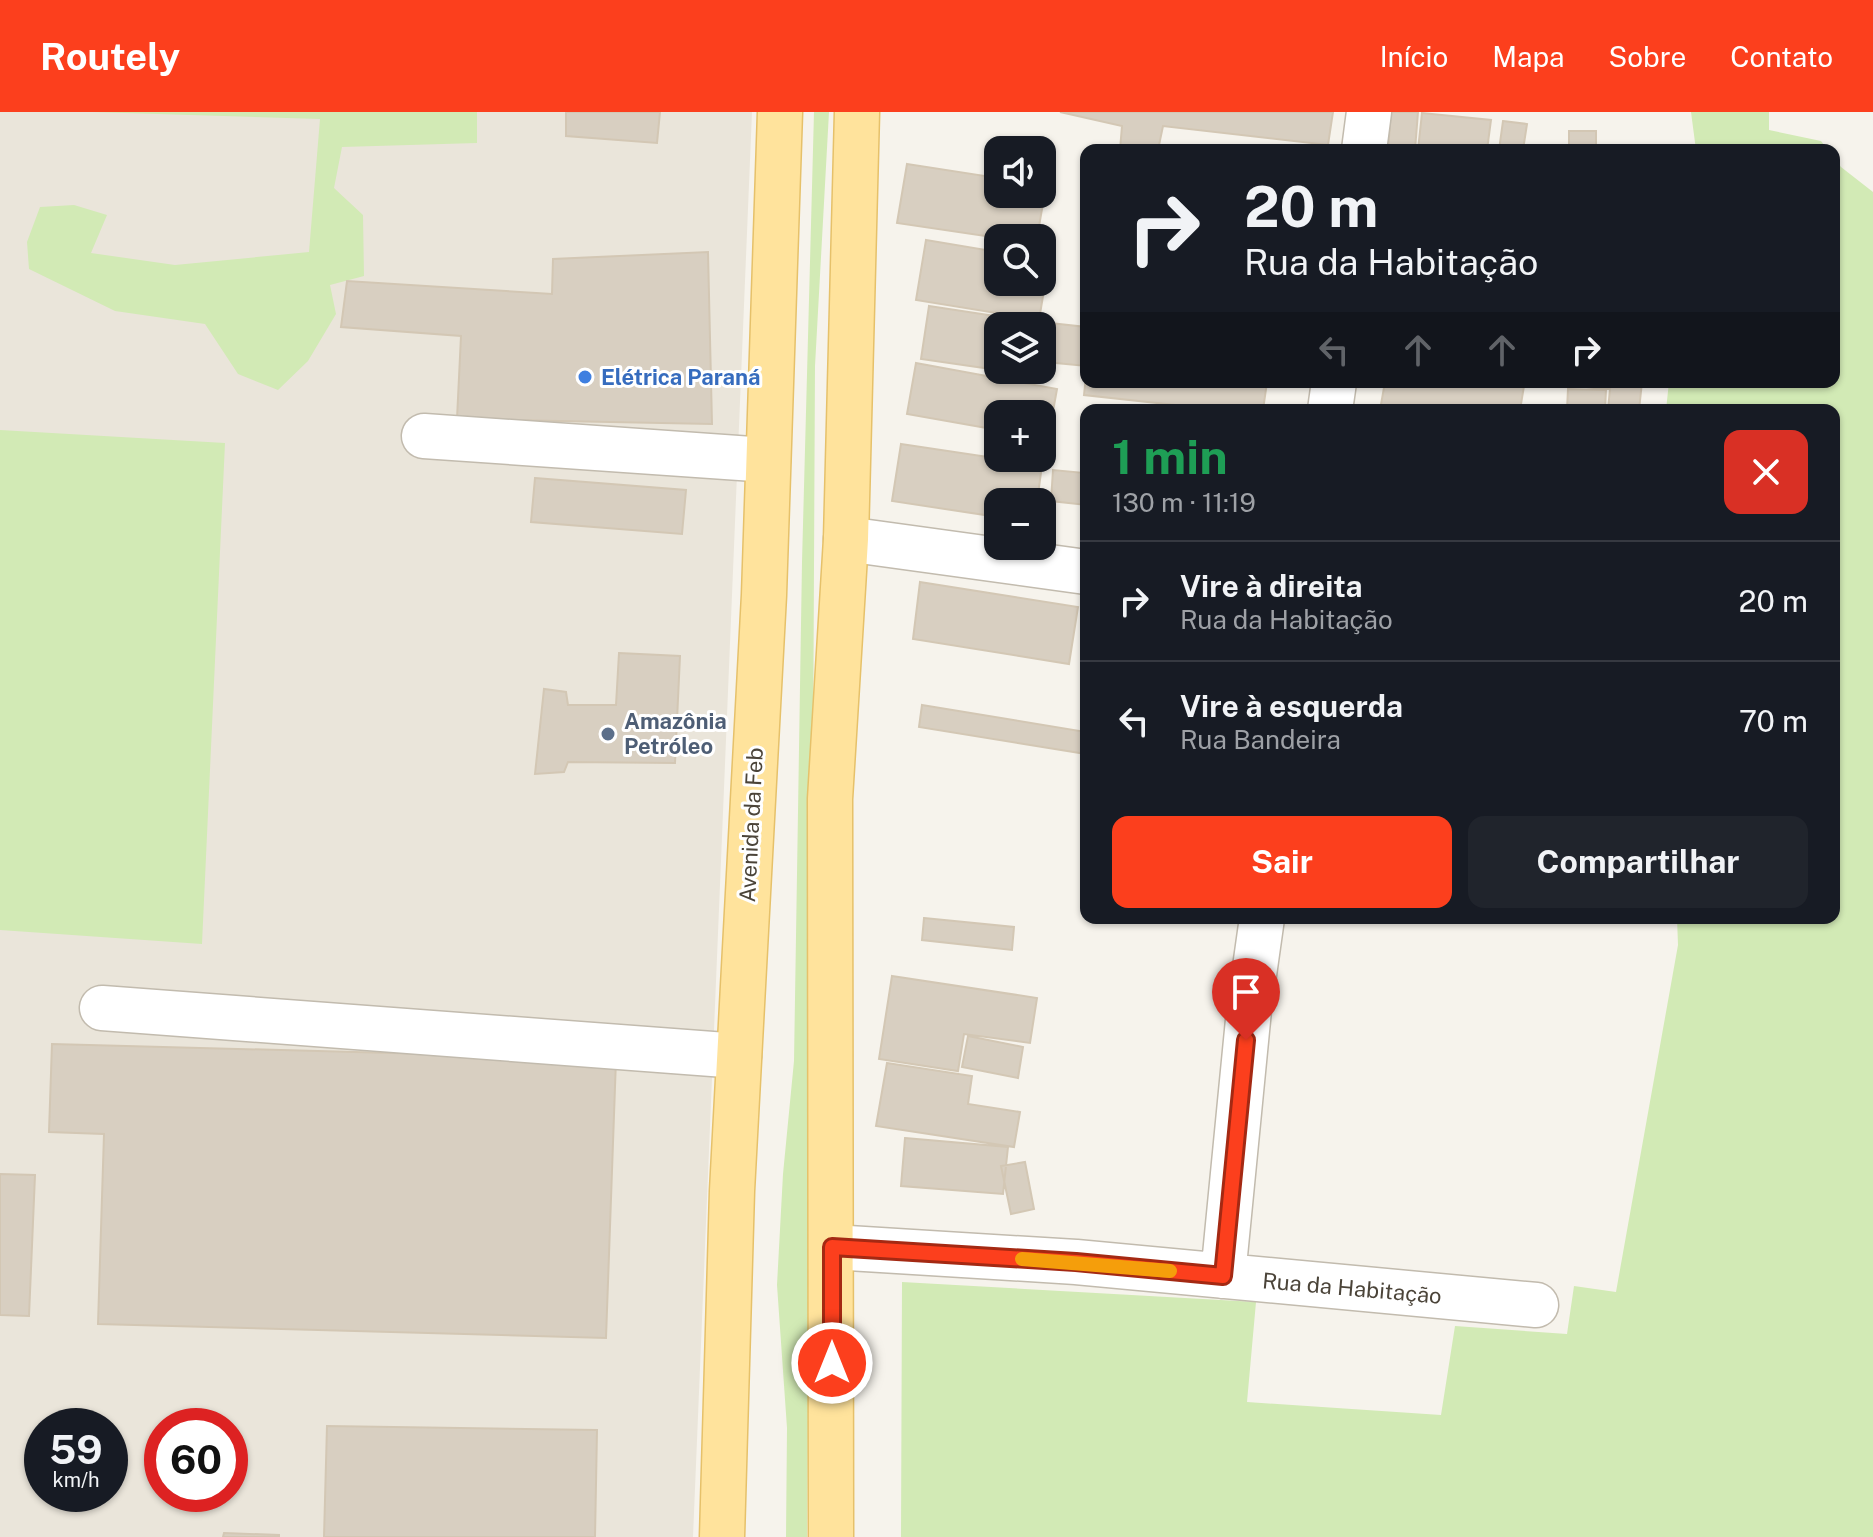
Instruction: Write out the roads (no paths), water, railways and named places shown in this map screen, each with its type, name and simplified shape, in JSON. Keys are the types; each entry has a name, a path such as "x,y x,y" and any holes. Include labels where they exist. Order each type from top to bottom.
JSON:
{"main road":[{"name":"Avenida da Feb","path":"722,1537 732,1191 764,595 780,112"},
{"path":"831,1537 830,799 846,539 857,112"}],"street":[{"path":"1365,144 1369,112"},
{"path":"424,436 768,460"},
{"path":"846,539 1080,571"},
{"path":"1223,1276 1249,1010 1261,924"},
{"path":"102,1008 739,1056"},
{"name":"Rua da Habitação","path":"832,1247 1076,1262 1536,1305"}],"place":[{"name":"Elétrica Paraná","path":"585,377"},
{"name":"Amazônia Petróleo","path":"608,734"}]}
